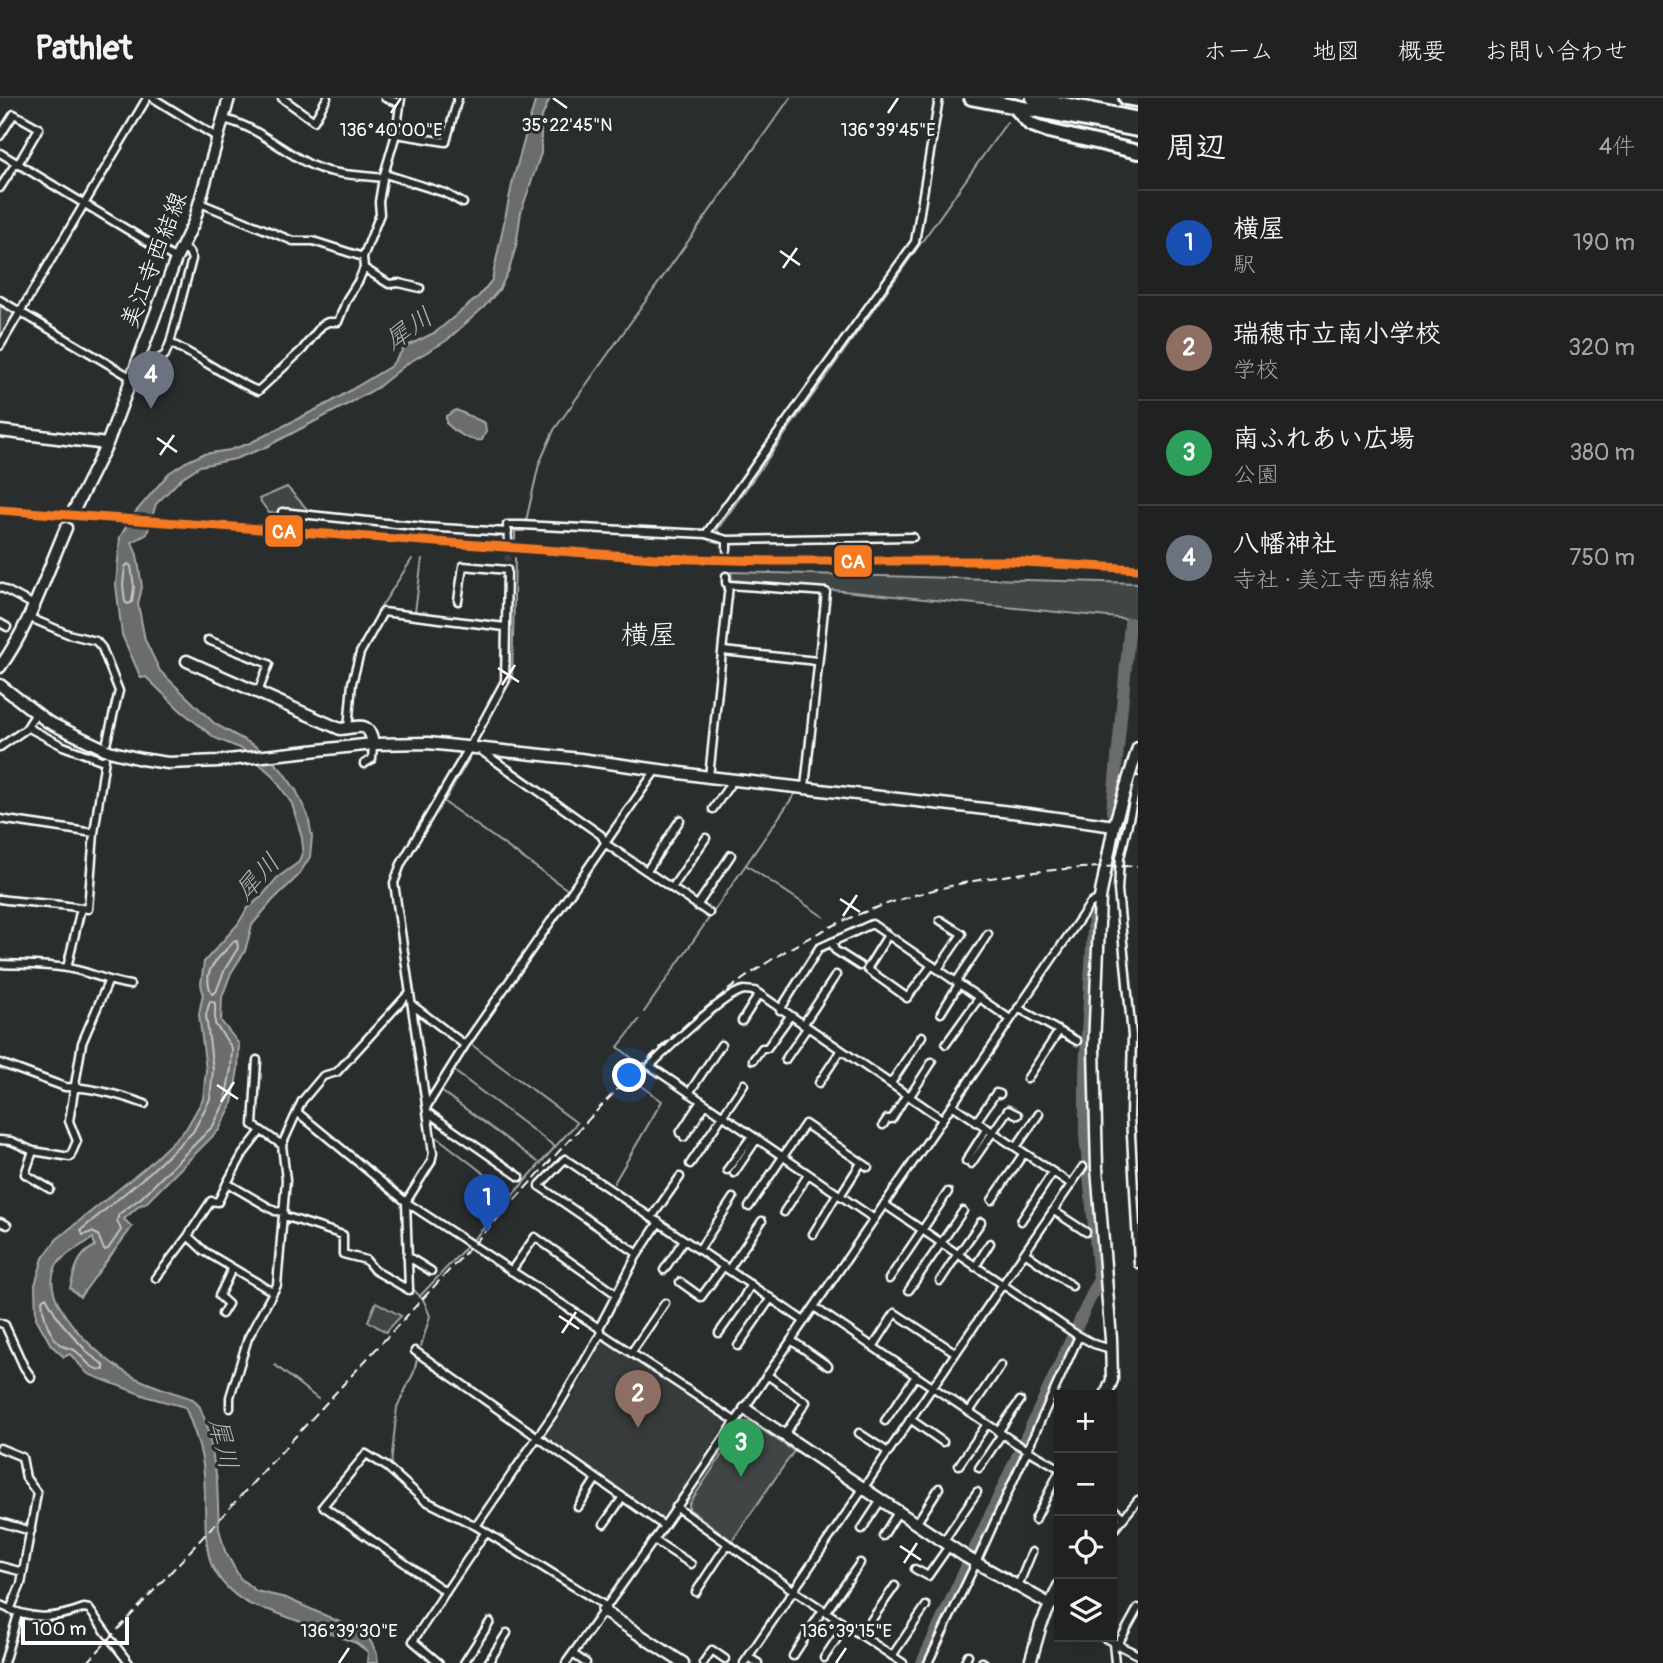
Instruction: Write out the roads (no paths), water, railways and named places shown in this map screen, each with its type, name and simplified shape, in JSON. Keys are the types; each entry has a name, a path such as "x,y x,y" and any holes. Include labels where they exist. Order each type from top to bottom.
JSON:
{"highway":[{"path":"971,98 1138,130"},
{"path":"1032,98 1138,119"},
{"path":"1126,98 1138,100"},
{"path":"1014,106 1030,124 1138,152"}],"street":[{"path":"0,346 147,98"},
{"path":"153,98 218,138"},
{"name":"美江寺西結線","path":"74,510 107,443 176,259 194,222 229,98"},
{"path":"282,98 314,121 327,98"},
{"path":"170,343 258,391 302,350 322,325 338,322 364,268 363,257 380,214 379,202 396,134 400,100 385,98"},
{"path":"396,134 446,142 458,98"},
{"path":"706,534 915,242 939,98"},
{"path":"0,136 14,114 39,128 0,188"},
{"path":"223,119 267,139 310,165 345,173 384,176 445,194 463,203"},
{"path":"0,153 176,259"},
{"path":"200,203 293,241 313,241 363,257"},
{"path":"140,359 152,363 165,355 170,343 192,259 189,252 182,247"},
{"path":"364,268 389,284 399,282 420,288"},
{"path":"0,300 132,378"},
{"path":"0,431 107,443"},
{"path":"282,512 424,527 508,532"},
{"path":"508,541 507,525 522,524 706,534 727,540 913,537"},
{"path":"1,664 34,605 66,528"},
{"path":"727,540 727,550"},
{"path":"227,1183 275,1211 343,1235 343,1254 366,1260 374,1270 409,1290 406,1202 431,1162 433,1153 394,883 396,873 474,749 505,681 507,570 463,566 458,601"},
{"path":"709,778 729,584 726,583 726,576"},
{"path":"729,584 826,592 805,788"},
{"path":"0,587 34,605"},
{"path":"348,729 352,683 360,653 383,612 505,627"},
{"path":"27,617 68,634 96,641 102,648 119,691 107,741"},
{"path":"208,640 269,664 258,692"},
{"path":"723,651 817,660"},
{"path":"187,661 340,729 361,726 367,728 373,744 372,759 364,765"},
{"path":"0,685 48,722 109,751 168,763 219,761 373,744 428,743 1114,826"},
{"path":"0,747 27,727 36,713"},
{"path":"0,899 54,903 88,909 94,833 105,760 64,746 27,727"},
{"path":"1108,1390 1112,1380 1111,1349 1095,1118 1094,1048 1100,898 1114,826 1138,748"},
{"path":"474,749 601,835 606,844 709,913"},
{"path":"427,1109 465,1045 656,770"},
{"path":"713,809 733,780"},
{"path":"1138,780 1120,858 1118,890 1132,1036 1130,1116 1138,1264"},
{"path":"0,819 94,833"},
{"path":"647,872 680,820"},
{"path":"671,888 706,838"},
{"path":"697,906 731,855"},
{"path":"566,1663 745,1409 1090,904 1100,898"},
{"path":"67,968 81,908"},
{"path":"888,936 867,969 906,997 962,934 940,920"},
{"path":"779,1010 820,948 872,924 1010,1019"},
{"path":"941,1013 989,934"},
{"path":"832,942 835,950 860,966"},
{"path":"0,964 67,968 108,982 130,985"},
{"path":"785,1060 836,975"},
{"path":"0,1140 11,1141 33,1151 70,1157 77,1141 69,1121 82,1043 108,982"},
{"path":"873,1218 650,1066 682,1035 730,997 745,990 755,991 779,1010 942,1119"},
{"path":"230,1408 230,1397 248,1338 277,1284 286,1180 282,1145 291,1120 302,1101 323,1076 337,1072 410,992"},
{"path":"742,1021 759,994"},
{"path":"946,1044 979,998"},
{"path":"412,1005 465,1045"},
{"path":"1018,1008 1077,1041"},
{"path":"753,1060 762,1048 767,1048 790,1016"},
{"path":"1027,1079 1059,1031"},
{"path":"891,1083 922,1036"},
{"path":"689,1093 721,1045"},
{"path":"819,1083 841,1050"},
{"path":"257,1060 253,1125 282,1145"},
{"path":"883,1125 887,1119 892,1118 932,1062"},
{"path":"0,1063 65,1087 126,1097 145,1104"},
{"path":"690,1164 744,1084"},
{"path":"976,1122 996,1093 1000,1094"},
{"path":"682,1135 703,1103"},
{"path":"952,1105 1072,1184"},
{"path":"427,1109 520,1177"},
{"path":"968,1163 990,1130 1008,1110 1018,1115"},
{"path":"297,1112 406,1202 735,1421"},
{"path":"1016,1147 1038,1114"},
{"path":"749,1207 805,1124 868,1167"},
{"path":"156,1278 211,1201 218,1202 243,1154 260,1132"},
{"path":"731,1171 754,1137"},
{"path":"33,1151 25,1174 50,1189"},
{"path":"992,1200 1024,1153"},
{"path":"638,1254 540,1186 565,1159 804,1321"},
{"path":"813,1234 861,1163"},
{"path":"758,1663 746,1660 1083,1167"},
{"path":"1021,1221 1053,1172"},
{"path":"784,1212 808,1175"},
{"path":"652,1217 680,1177"},
{"path":"889,1279 948,1192"},
{"path":"699,1250 733,1198"},
{"path":"884,1204 1079,1336 1111,1349"},
{"path":"909,1290 962,1211"},
{"path":"1054,1211 1086,1232"},
{"path":"680,1282 701,1297 762,1221"},
{"path":"476,1526 538,1437 600,1331 638,1254 659,1222"},
{"path":"940,1281 981,1222"},
{"path":"188,1236 204,1251 273,1292"},
{"path":"511,1271 535,1237 616,1294"},
{"path":"664,1270 684,1240"},
{"path":"975,1267 990,1243"},
{"path":"1025,1254 1072,1286"},
{"path":"407,1256 431,1271"},
{"path":"222,1314 228,1304 219,1296 232,1269"},
{"path":"719,1333 751,1284"},
{"path":"738,1346 771,1298"},
{"path":"631,1353 665,1303"},
{"path":"814,1307 1054,1467"},
{"path":"873,1347 895,1313 956,1353"},
{"path":"0,1322 5,1325 24,1367 32,1377"},
{"path":"928,1663 1079,1336"},
{"path":"791,1340 828,1366"},
{"path":"415,1352 664,1526"},
{"path":"969,1412 1001,1365"},
{"path":"767,1375 806,1402 785,1434"},
{"path":"885,1421 916,1377"},
{"path":"979,1468 1020,1401"},
{"path":"745,1409 966,1557 1054,1606"},
{"path":"910,1419 943,1442"},
{"path":"959,1465 987,1424"},
{"path":"859,1433 888,1452"},
{"path":"0,1448 22,1457 26,1478 37,1493 21,1584 10,1610"},
{"path":"446,1592 323,1506 366,1454 424,1500 476,1526 683,1663"},
{"path":"578,1507 596,1479"},
{"path":"1035,1520 1054,1480"},
{"path":"916,1524 939,1488"},
{"path":"915,1569 928,1576 977,1492"},
{"path":"604,1524 623,1497"},
{"path":"862,1529 881,1500"},
{"path":"1117,1525 1138,1500"},
{"path":"676,1507 727,1545 897,1660 926,1606"},
{"path":"883,1536 898,1512"},
{"path":"1117,1512 1123,1517"},
{"path":"0,1522 31,1531"},
{"path":"439,1663 413,1641 485,1532"},
{"path":"654,1540 691,1564"},
{"path":"696,1592 727,1545"},
{"path":"1018,1586 1032,1552"},
{"path":"793,1656 860,1563"},
{"path":"0,1566 23,1572"},
{"path":"861,1635 895,1586"},
{"path":"0,1605 18,1614 52,1618 84,1608 89,1609 129,1663"},
{"path":"1115,1663 1115,1644 1138,1608"},
{"path":"1030,1663 1033,1649 1054,1609"},
{"path":"4,1663 18,1614"},
{"path":"464,1663 490,1622"},
{"path":"824,1658 846,1625"},
{"path":"488,1663 507,1633"},
{"path":"1112,1642 1138,1655"},
{"path":"704,1663 712,1650 725,1659"},
{"path":"573,1654 586,1663"},
{"path":"964,1663 968,1655"}],"water":[{"path":"536,98 550,98 541,119 541,153 521,212 509,270 499,290 484,307 446,341 408,363 377,388 264,448 235,459 200,466 183,477 156,504 147,534 132,542 142,587 138,604 145,640 160,671 215,724 257,747 280,768 296,790 308,816 312,837 310,857 298,876 252,925 245,951 231,973 222,997 221,1021 239,1044 232,1104 219,1130 145,1204 124,1219 132,1227 80,1297 70,1288 80,1258 95,1246 93,1238 58,1263 53,1283 56,1298 77,1330 105,1358 139,1380 193,1399 200,1407 208,1428 217,1480 219,1529 225,1551 240,1578 256,1591 286,1598 367,1634 377,1654 378,1663 367,1663 368,1652 356,1643 243,1601 222,1582 209,1557 203,1467 185,1407 148,1397 88,1374 70,1354 64,1357 51,1345 36,1318 35,1285 43,1258 57,1239 145,1168 186,1129 203,1099 206,1070 199,1014 204,962 238,924 247,909 277,878 299,862 303,850 292,804 273,776 244,750 215,738 180,710 146,677 141,678 122,635 116,585 120,537 133,515 169,473 203,454 230,450 250,443 329,403 391,366 405,347 436,332 479,296 492,280 513,180"},
{"path":"456,410 485,423 486,432 482,440 463,436 446,423 446,416"}],"waterway":[{"path":"526,521 539,464 554,430 790,98"},
{"path":"722,536 717,530 1007,122"},
{"path":"515,544 515,531 524,531 525,528"},
{"path":"480,736 512,679 515,558"},
{"path":"381,607 412,559"},
{"path":"415,612 422,559"},
{"path":"774,591 803,593"},
{"path":"815,658 821,597 819,595"},
{"path":"1112,811 1130,623"},
{"path":"802,781 814,663"},
{"path":"469,759 444,802 568,890 553,913"},
{"path":"644,1012 797,791"},
{"path":"746,865 824,917"},
{"path":"922,1663 1099,1279 1085,1135 1085,1070 1094,912"},
{"path":"465,1039 511,974"},
{"path":"638,1063 618,1047 639,1020"},
{"path":"472,1045 577,1123 472,1241"},
{"path":"454,1071 554,1146"},
{"path":"614,1183 662,1101 636,1082 645,1071"},
{"path":"441,1091 538,1162"},
{"path":"434,1135 513,1196"},
{"path":"605,1326 640,1258 661,1227"},
{"path":"420,1296 467,1246"},
{"path":"412,1288 424,1301 430,1316 421,1346"},
{"path":"549,1426 576,1386 601,1339"},
{"path":"417,1359 414,1372 397,1407 391,1465 426,1496 474,1521"},
{"path":"275,1365 318,1399"},
{"path":"501,1498 534,1447"}],"tunnel":[{"path":"66,528 74,510"},
{"path":"507,570 508,541"},
{"path":"726,576 727,550"}],"railway":[{"path":"87,1663 606,1102 692,1019 739,982 789,949 843,921 914,895 988,878 1025,873 1138,866"}],"place":[{"name":"八幡神社","path":"151,409"},
{"name":"横屋","path":"487,1232"},
{"name":"瑞穂市立南小学校","path":"638,1428"},
{"name":"南ふれあい広場","path":"741,1477"}],"district":[{"name":"横屋","path":"649,635"}],"water label":[{"name":"犀川","path":"409,329"},
{"name":"犀川","path":"258,877"},
{"name":"犀川","path":"223,1444"}]}
